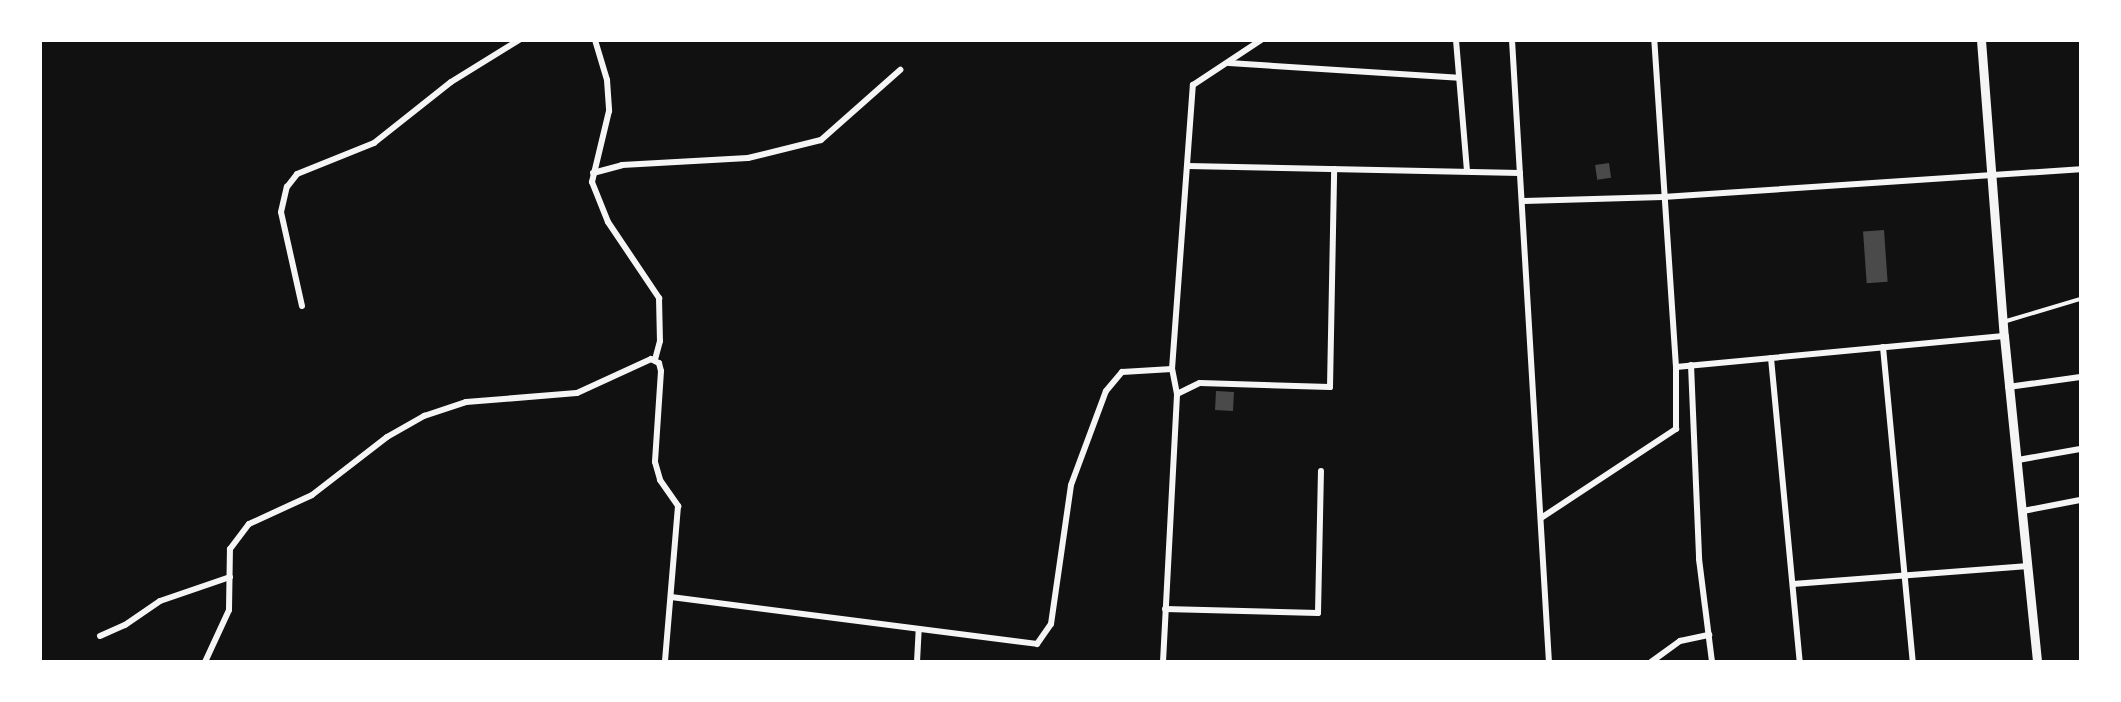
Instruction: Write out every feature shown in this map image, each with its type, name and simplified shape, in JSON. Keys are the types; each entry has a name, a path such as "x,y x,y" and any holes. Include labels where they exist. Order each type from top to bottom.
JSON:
{"street":[{"path":"302,306 281,212 287,187 297,174 374,143 452,82 519,40"},
{"path":"595,40 607,80 609,104 605,137 592,172 592,182 608,222 659,298 660,341 655,360 661,371 655,462 660,480 678,506 665,662"},
{"path":"1163,662 1178,394 1172,369 1193,85 1202,75 1229,63 1261,40"},
{"path":"1456,40 1467,171"},
{"path":"1512,40 1549,662"},
{"path":"1541,518 1676,429 1676,367 1654,40"},
{"path":"1981,40 2002,322 2037,662"},
{"path":"1229,63 1459,78"},
{"path":"592,172 622,165 748,158 821,140 900,70"},
{"path":"1188,166 1520,173"},
{"path":"1178,394 1200,383 1330,387 1334,169"},
{"path":"1522,201 1663,197 2080,169"},
{"path":"1676,367 2004,336"},
{"path":"1883,347 1913,662"},
{"path":"1771,358 1800,662"},
{"path":"205,662 229,610 230,549 243,529 312,495 405,425 466,402 577,393 646,359 655,360"},
{"path":"1691,365 1698,543 1712,662"},
{"path":"670,597 1037,644 1051,624 1071,486 1106,391 1122,372 1172,369"},
{"path":"2008,387 2080,377"},
{"path":"2018,460 2080,449"},
{"path":"1165,609 1318,613 1321,471"},
{"path":"2023,511 2080,500"},
{"path":"1793,584 2028,566"},
{"path":"100,636 160,601 231,577"},
{"path":"917,662 919,629"},
{"path":"1651,662 1680,641 1708,635"}],"lane":[{"path":"2002,322 2080,299"}],"building":[{"path":"1609,163 1611,178 1597,180 1595,165"},
{"path":"1884,230 1888,282 1867,283 1863,231"},
{"path":"1216,391 1234,392 1233,411 1215,410"}]}
